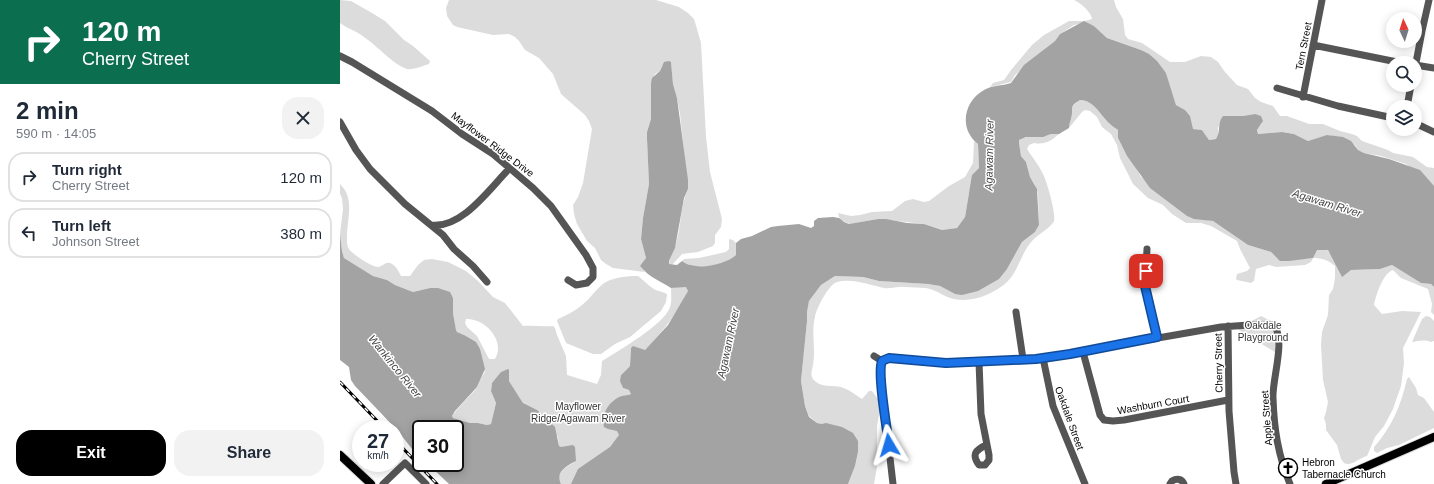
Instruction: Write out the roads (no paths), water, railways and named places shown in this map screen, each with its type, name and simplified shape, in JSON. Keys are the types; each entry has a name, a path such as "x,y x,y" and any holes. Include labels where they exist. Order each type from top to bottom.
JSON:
{"main road":[{"path":"1326,484 1434,437"},
{"path":"340,455 371,484"}],"street":[{"name":"Tern Street","path":"1303,97 1322,0"},
{"path":"1417,56 1422,26 1429,0"},
{"path":"1313,45 1386,60"},
{"name":"Mayflower Ridge Drive","path":"340,56 358,65 432,111 462,134 493,154 547,201 592,265 594,271 592,279 587,283 576,285 568,280"},
{"path":"1422,67 1434,68"},
{"path":"1277,88 1303,97 1386,116"},
{"path":"340,122 356,150 366,163 405,204 442,235 487,282"},
{"path":"1422,126 1434,132"},
{"path":"431,225 447,223 469,211 509,169"},
{"path":"1146,249 1145,286 1157,337"},
{"path":"1016,312 1023,360"},
{"name":"Apple Street","path":"1228,326 1272,325 1277,329 1278,351 1273,393 1275,436 1280,458 1290,484"},
{"name":"Cherry Street","path":"882,361 889,358 940,363 1043,358 1083,352 1157,337 1228,326 1228,400 1236,484"},
{"name":"Washburn Court","path":"1083,352 1100,415 1104,420 1118,420 1228,400"},
{"path":"874,356 882,361 880,368 881,380 893,484"},
{"name":"Oakdale Street","path":"1043,358 1053,406 1085,484"},
{"path":"979,362 981,414 986,445"},
{"path":"383,484 405,463 426,484"},
{"path":"1170,484 1172,480 1176,479 1183,481 1184,484"}],"water":[{"name":"Agawam River","path":"1084,21 1094,26 1107,38 1141,50 1149,54 1157,61 1166,73 1176,105 1185,110 1190,116 1193,129 1202,130 1209,140 1216,139 1223,116 1243,116 1255,114 1261,116 1263,121 1257,130 1258,134 1282,132 1294,134 1308,141 1327,135 1343,137 1351,141 1358,150 1364,153 1389,159 1420,170 1434,186 1434,287 1431,284 1421,283 1392,265 1380,269 1351,270 1342,277 1328,250 1317,250 1313,258 1280,261 1271,252 1248,245 1213,221 1194,219 1187,216 1150,188 1127,156 1118,138 1118,130 1110,124 1093,105 1080,100 1074,104 1072,108 1069,128 1059,134 1051,134 1043,137 1026,137 1019,140 1021,156 1026,162 1030,177 1037,189 1039,225 1035,232 1022,242 1007,269 999,279 978,291 962,295 955,294 940,286 928,284 879,281 863,277 835,276 821,285 809,301 801,381 805,406 809,417 817,423 826,423 842,427 853,433 858,441 858,452 855,466 848,484 571,484 578,469 610,447 619,435 617,431 604,427 603,422 606,409 615,399 631,394 629,390 623,388 620,381 621,375 630,366 631,348 633,346 645,350 668,325 688,291 686,287 671,288 651,276 640,266 646,258 641,239 649,184 647,132 651,119 651,83 652,78 660,71 664,62 671,62 688,180 688,189 684,198 675,248 669,264 677,265 682,261 696,266 708,266 721,263 736,255 736,243 741,239 752,236 771,227 799,224 811,228 814,226 814,221 818,218 839,218 849,224 886,219 907,223 924,224 942,230 957,228 965,217 972,175 979,168 978,144 968,131 966,123 968,108 972,101 977,95 987,88 1011,83 1024,65 1055,41 1060,34"},
{"name":"Wankinco River","path":"340,234 344,258 373,276 387,280 413,292 430,288 438,288 450,292 453,298 453,313 456,330 457,332 476,342 480,349 485,369 477,387 452,416 453,418 460,420 412,420 412,449 404,439 404,420 387,420 355,386 351,380 349,367 340,360"},
{"path":"508,369 509,381 523,403 537,410 555,427 559,446 573,445 575,447 576,461 561,472 561,484 449,484 436,472 464,472 464,421 487,425 491,424 496,403 491,391 492,383 501,372"}],"railway":[{"path":"340,382 376,420"},
{"path":"404,449 437,484"}],"place":[{"name":"Hebron Tabernacle Church","path":"1288,468"}],"park label":[{"name":"Oakdale Playground","path":"1263,330"},
{"name":"Mayflower Ridge/Agawam River","path":"578,412"}]}
